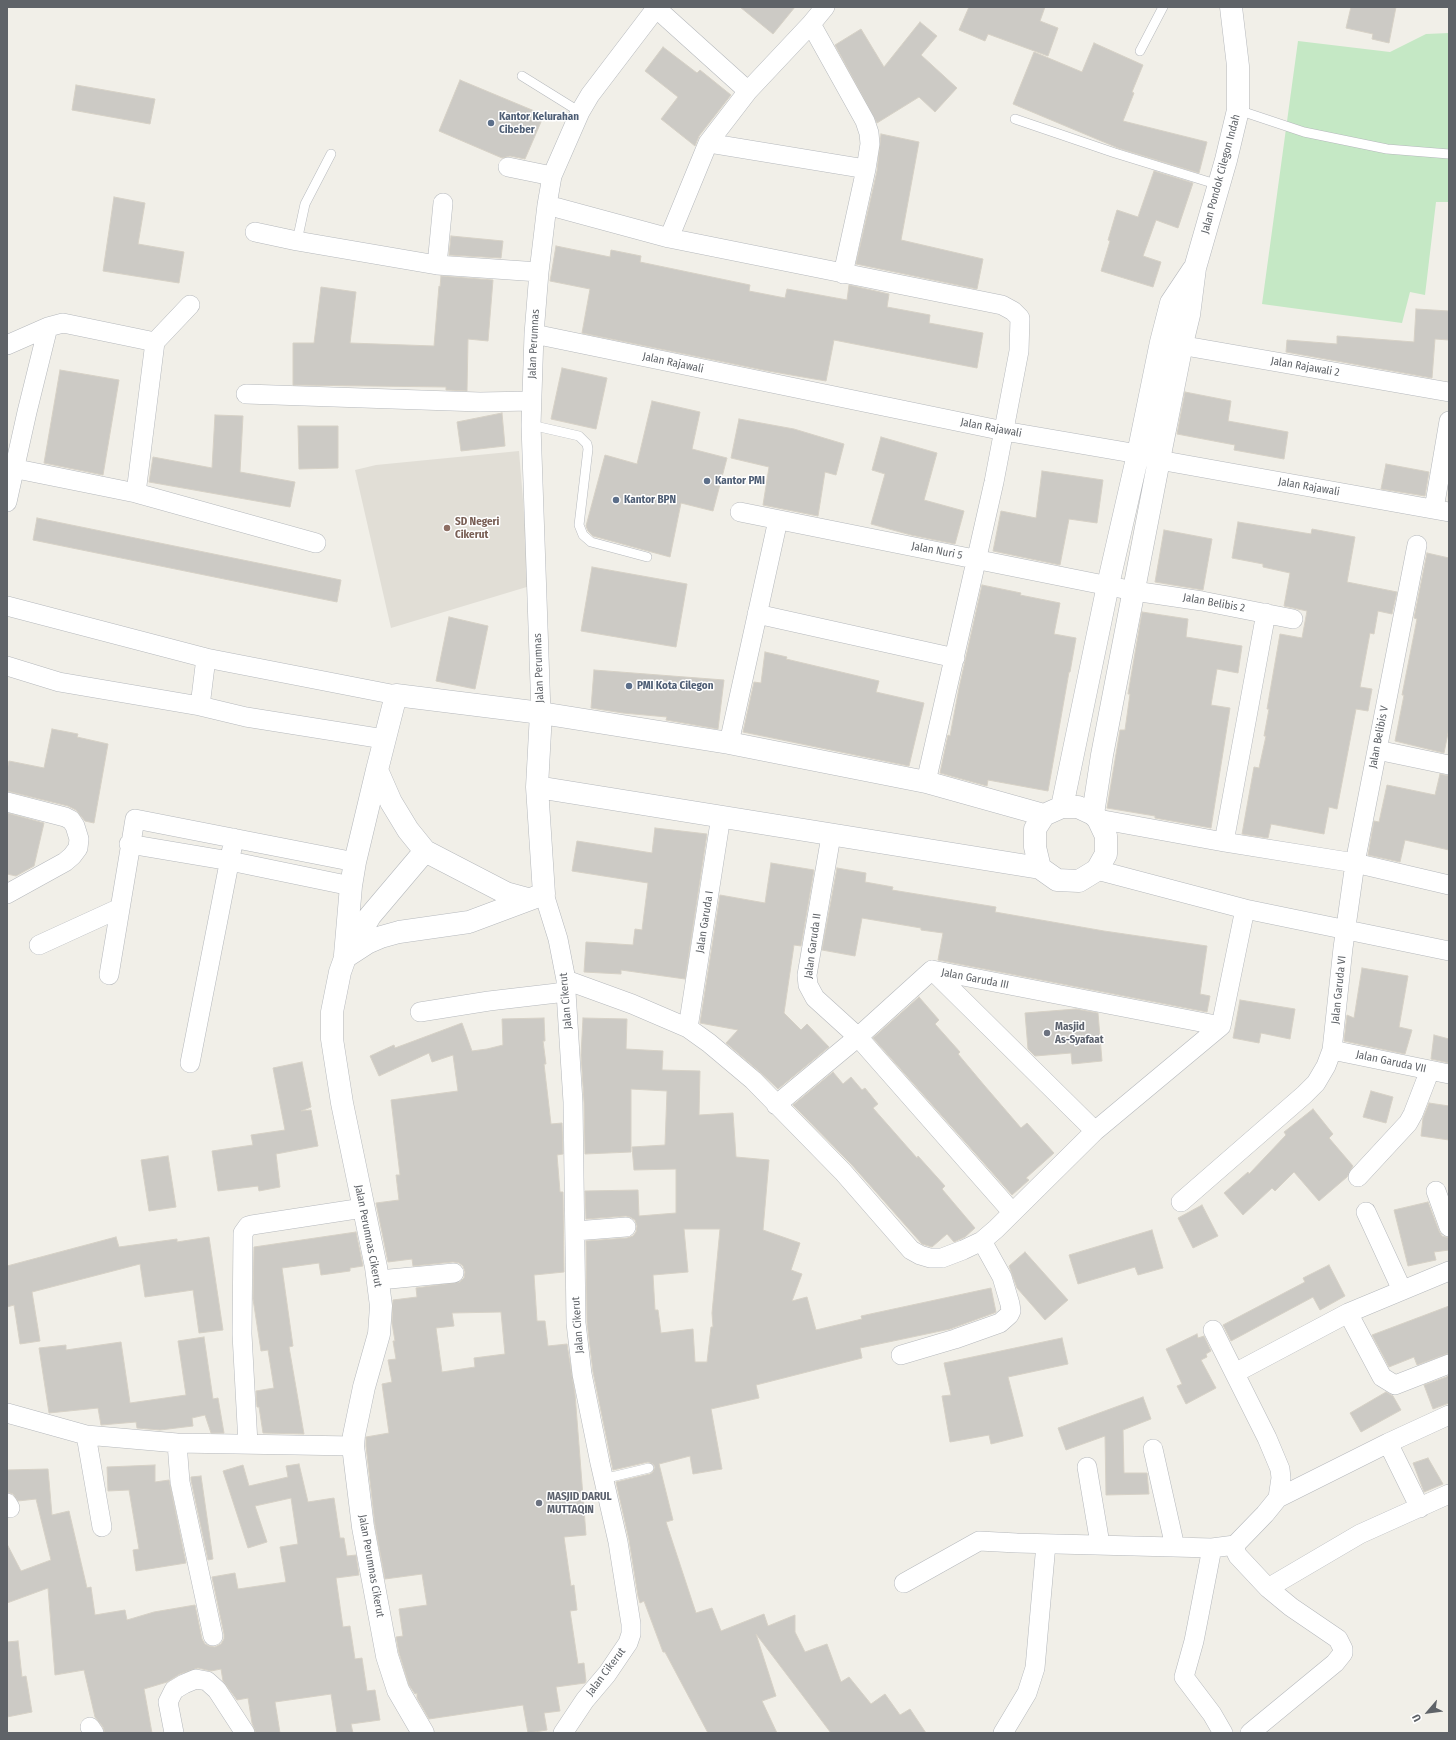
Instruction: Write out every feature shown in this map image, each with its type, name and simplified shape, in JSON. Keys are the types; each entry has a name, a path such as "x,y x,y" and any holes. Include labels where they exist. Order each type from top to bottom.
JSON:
{"street":[{"path":"656,7 748,91"},
{"name":"Jalan Perumnas","path":"541,713 531,401 539,272 547,205 552,176 580,112 590,95 656,7"},
{"path":"669,238 708,143 748,91 825,7"},
{"name":"Jalan Pondok Cilegon Indah","path":"1171,343 1171,303 1195,268 1219,185 1238,110 1238,66 1231,7"},
{"path":"811,24 865,121 869,133 870,144 866,169 843,274"},
{"path":"708,143 866,169"},
{"path":"508,167 552,176"},
{"path":"437,265 443,203"},
{"path":"547,205 669,238 1002,305 1013,311 1020,318 1021,328 1019,351 994,482 975,558 955,658 926,782"},
{"path":"255,232 297,242 437,265 539,272"},
{"path":"136,493 155,342 190,305"},
{"path":"7,345 48,327 63,323 155,342"},
{"path":"7,502 11,468 48,327"},
{"name":"Jalan Rajawali","path":"534,334 1004,431 1138,454 1158,460 1442,511"},
{"path":"1040,868 1034,847 1035,829 1053,811 1138,454 1171,343"},
{"path":"537,787 721,816 831,836 1040,868 1058,880 1079,881 1097,870 1106,854 1106,836 1095,817 1102,755 1158,460 1171,343"},
{"name":"Jalan Rajawali 2","path":"1171,343 1449,392"},
{"path":"246,394 480,402 531,401"},
{"path":"1442,511 1449,421"},
{"path":"11,468 136,493 316,543"},
{"name":"Jalan Nuri 5","path":"740,512 1134,591"},
{"path":"729,743 778,520"},
{"name":"Jalan Belibis V","path":"1346,930 1355,863 1416,545"},
{"name":"Jalan Belibis 2","path":"1134,591 1202,601 1293,619"},
{"path":"7,606 206,658 396,695 541,713 729,743 926,782 1053,811 1078,807 1095,817 1224,842 1355,863 1449,885"},
{"path":"1224,842 1266,613"},
{"path":"757,614 955,658"},
{"path":"200,706 206,658"},
{"path":"7,666 59,682 200,706 246,717 384,739"},
{"path":"345,958 354,862 396,695"},
{"path":"536,897 537,787 541,713"},
{"path":"1377,750 1449,765"},
{"path":"377,770 391,802 408,830 425,851 506,893 536,897"},
{"path":"7,802 65,817 71,820 75,826 79,838 78,848 65,862 7,894"},
{"name":"Jalan Garuda I","path":"688,1028 721,816"},
{"path":"109,975 129,844 135,819 354,862"},
{"name":"Jalan Garuda II","path":"831,836 807,980 808,986 815,998 858,1037 1012,1212"},
{"path":"190,1063 234,838"},
{"path":"129,844 230,861 351,886"},
{"name":"Jalan Perumnas Cikerut","path":"423,1733 398,1690 387,1656 363,1527 353,1446 364,1386 379,1334 381,1306 379,1280 342,1103 332,1039 332,1012 340,972 345,958 370,916 425,851"},
{"path":"1097,870 1244,909 1449,951"},
{"path":"345,958 367,942 381,937 399,932 469,922 536,897"},
{"name":"Jalan Cikerut","path":"536,897 558,939 566,986 571,1054 576,1323 582,1374 603,1479 618,1542 631,1624 631,1634 628,1643 607,1674 585,1700 564,1733"},
{"path":"39,944 120,908"},
{"path":"420,1012 489,1001 566,986 632,1004 688,1028 729,1058 843,1172 911,1250 930,1258 942,1258 982,1241 1095,1131 1221,1026 1244,909"},
{"name":"Jalan Garuda VI","path":"1181,1202 1316,1083 1326,1066 1332,1050 1346,930"},
{"path":"932,970 1095,1131"},
{"name":"Jalan Garuda III","path":"776,1105 858,1037 932,970 1221,1026"},
{"name":"Jalan Garuda VII","path":"1332,1050 1449,1074"},
{"path":"1358,1176 1408,1123 1430,1070"},
{"path":"1436,1191 1449,1227"},
{"path":"248,1444 242,1334 242,1233 252,1224 363,1208"},
{"path":"1366,1212 1402,1290"},
{"path":"575,1231 626,1227"},
{"path":"900,1355 955,1339 1000,1323 1009,1316 1011,1311 1010,1304 1002,1277 982,1241"},
{"path":"1235,1373 1348,1313 1449,1271"},
{"path":"379,1280 454,1273"},
{"path":"1348,1313 1382,1378 1395,1385 1449,1364"},
{"path":"1213,1330 1267,1438 1280,1469 1280,1488 1278,1498"},
{"path":"7,1413 86,1435 177,1443 353,1446"},
{"path":"904,1583 979,1541 1212,1548 1235,1545 1265,1514 1278,1498 1388,1443 1449,1415"},
{"path":"86,1435 102,1527"},
{"path":"177,1443 180,1482 213,1636"},
{"path":"1388,1443 1420,1508"},
{"path":"1153,1449 1175,1547"},
{"path":"1087,1467 1100,1544"},
{"path":"1268,1588 1360,1534 1449,1494"},
{"path":"1003,1733 1027,1692 1034,1668 1046,1544"},
{"path":"1235,1545 1238,1556 1268,1588 1291,1607 1338,1638 1342,1644 1343,1653 1335,1663 1250,1733"},
{"path":"1212,1548 1194,1641 1184,1677 1212,1714 1223,1733"},
{"path":"174,1733 168,1702 174,1690 196,1679 207,1681 217,1690 245,1733"}],"lane":[{"path":"1140,51 1163,7"},
{"path":"522,76 580,112"},
{"path":"1238,110 1304,132 1387,149 1449,154"},
{"path":"1015,119 1114,153 1219,185"},
{"path":"297,242 305,204 332,154"},
{"path":"531,425 579,436 586,444 588,449 579,525 583,535 591,542 647,557"},
{"path":"603,1479 649,1468"}],"shaded area":[{"name":"SD Negeri Cikerut","path":"519,451 530,586 391,628 355,470 376,465"}],"green space":[{"path":"1449,33 1449,202 1436,202 1425,295 1410,292 1402,323 1262,304 1298,41 1390,52 1426,34"}],"building":[{"path":"740,7 795,7 773,34"},
{"path":"969,7 1045,7 1040,21 1058,28 1048,56 988,34 985,41 959,30"},
{"path":"1351,7 1396,7 1389,43 1372,39 1373,34 1346,28"},
{"path":"920,22 937,36 921,55 957,88 935,112 919,97 877,123 835,45 861,29 884,67"},
{"path":"1094,43 1143,65 1132,92 1134,93 1123,121 1207,142 1199,173 1118,148 1013,104 1034,52 1082,72"},
{"path":"663,47 697,73 700,70 731,95 699,136 695,146 661,119 678,97 645,71"},
{"name":"Kantor Kelurahan Cibeber","path":"460,80 544,115 525,159 510,156 502,158 439,131"},
{"path":"76,85 155,99 150,124 72,110"},
{"path":"881,134 919,142 901,240 983,259 977,289 856,264 877,171"},
{"path":"1154,171 1193,183 1178,228 1156,220 1143,256 1161,262 1153,287 1101,271 1117,210 1138,217"},
{"path":"114,197 145,203 138,244 184,252 179,283 103,271"},
{"path":"451,236 503,241 501,258 449,255"},
{"path":"556,246 610,257 611,250 641,256 640,262 750,285 749,291 785,298 787,289 847,300 849,285 889,294 887,307 930,315 929,323 983,333 977,368 834,340 826,381 768,371 582,333 590,289 550,281"},
{"path":"441,276 493,280 488,341 468,339 467,391 446,390 446,387 293,385 293,343 314,343 321,287 356,292 350,343 434,346"},
{"path":"1416,309 1449,311 1449,340 1435,339 1432,378 1286,352 1287,340 1337,344 1337,336 1414,342"},
{"path":"562,368 607,378 596,429 551,419"},
{"path":"60,370 119,380 103,475 44,463"},
{"path":"1185,392 1231,401 1228,421 1288,432 1284,459 1234,450 1235,445 1177,434"},
{"path":"652,401 700,412 692,449 727,458 713,511 681,503 670,557 593,536 588,531 586,526 605,455 637,464"},
{"path":"502,413 505,446 461,451 457,422"},
{"path":"215,415 243,416 240,472 295,482 290,507 149,482 153,457 212,468"},
{"path":"739,419 794,429 844,444 836,475 825,472 818,516 763,505 769,467 731,458"},
{"path":"298,426 338,426 338,468 299,469"},
{"path":"881,437 937,453 924,500 964,511 955,544 911,535 871,524 885,474 872,470"},
{"path":"1386,464 1429,472 1425,496 1381,489"},
{"path":"1042,471 1103,480 1097,523 1069,519 1060,565 993,551 1001,511 1036,518"},
{"path":"37,518 341,580 337,602 33,540"},
{"path":"1238,522 1311,534 1312,529 1355,537 1347,582 1397,592 1392,614 1378,611 1374,634 1370,633 1360,687 1372,689 1368,711 1356,709 1337,809 1329,807 1324,834 1271,824 1268,838 1242,834 1254,767 1259,768 1266,736 1264,736 1269,709 1267,709 1280,634 1302,638 1307,611 1284,606 1290,573 1263,567 1263,564 1232,558"},
{"path":"1164,530 1212,539 1203,590 1155,582"},
{"path":"1427,553 1449,558 1449,728 1444,753 1395,741 1404,695 1402,695 1417,619 1414,618"},
{"path":"592,567 687,584 676,647 581,631"},
{"path":"982,585 1060,603 1054,634 1076,638 1048,791 988,780 987,786 940,773 948,735 950,736"},
{"path":"1142,612 1188,619 1186,637 1242,646 1238,673 1217,669 1211,705 1230,708 1211,828 1155,818 1155,816 1107,808 1120,730 1125,730 1130,694 1128,694"},
{"path":"449,617 488,626 475,689 436,681"},
{"path":"765,652 787,657 786,659 879,681 876,692 924,703 909,766 743,732 754,682 761,683"},
{"path":"594,670 724,680 718,729 666,720 667,717 623,713 591,708"},
{"path":"52,729 78,734 77,737 108,744 94,823 85,821 76,810 68,806 7,791 7,770 9,761 44,768"},
{"path":"1440,774 1449,776 1449,850 1405,840 1400,862 1368,855 1374,821 1379,822 1387,785 1435,795"},
{"path":"7,813 44,823 34,866 16,876 7,874"},
{"path":"655,828 707,834 685,979 621,970 621,974 584,972 586,942 633,945 635,929 642,930 648,883 572,871 577,841 652,853"},
{"path":"771,863 814,870 801,946 794,945 784,1013 801,1030 807,1024 829,1047 778,1089 726,1043 738,1030 700,1023 720,895 765,903"},
{"path":"837,868 866,873 865,882 893,887 892,890 996,907 995,912 1104,931 1207,946 1200,994 1210,996 1207,1012 938,960 943,933 862,918 855,956 822,950"},
{"path":"1362,968 1408,976 1399,1027 1412,1030 1405,1054 1344,1041 1347,1015 1354,1018"},
{"path":"919,997 939,1020 935,1024 960,1052 958,1054 1021,1128 1027,1123 1054,1153 1026,1178 1029,1180 1012,1195 873,1038"},
{"path":"1240,1000 1295,1009 1290,1039 1261,1033 1259,1043 1233,1038"},
{"path":"1076,1009 1098,1013 1102,1061 1072,1064 1071,1053 1035,1056 1028,1049 1025,1013"},
{"path":"544,1018 545,1041 543,1041 546,1064 544,1064 551,1124 562,1123 563,1154 557,1155 560,1192 563,1192 564,1272 534,1275 537,1321 545,1321 548,1346 567,1344 575,1394 586,1535 564,1537 571,1586 574,1585 577,1610 570,1611 578,1664 584,1663 586,1681 585,1683 556,1687 560,1711 544,1713 547,1730 528,1733 523,1705 429,1719 417,1698 417,1693 415,1694 409,1685 399,1653 396,1637 403,1636 399,1609 427,1605 422,1574 385,1579 375,1525 366,1446 366,1437 389,1433 382,1384 392,1382 388,1360 396,1359 392,1323 393,1300 417,1297 416,1288 460,1282 464,1278 465,1272 463,1266 459,1263 453,1262 413,1266 412,1259 388,1262 376,1203 399,1200 396,1175 400,1175 391,1100 458,1091 453,1055 432,1062 429,1053 379,1076 370,1056 394,1045 395,1048 462,1023 472,1051 503,1045 502,1019","holes":["501,1312 505,1354 474,1358 475,1367 442,1372 436,1328 454,1326 452,1313"]},
{"path":"583,1018 627,1019 626,1049 663,1051 662,1070 700,1071 699,1115 733,1113 736,1157 769,1160 763,1230 800,1243 791,1270 802,1274 792,1301 807,1297 816,1330 862,1319 861,1316 991,1288 996,1312 994,1313 950,1329 860,1348 862,1358 756,1385 759,1398 711,1409 722,1469 693,1474 690,1456 659,1464 673,1520 666,1522 696,1613 712,1608 721,1631 764,1614 768,1626 795,1615 795,1632 805,1652 827,1644 841,1682 849,1677 871,1704 885,1694 900,1715 910,1709 926,1733 831,1733 756,1634 776,1696 762,1701 777,1733 708,1733 665,1652 663,1652 644,1601 640,1603 638,1596 629,1540 616,1482 650,1474 653,1472 655,1467 653,1464 648,1462 613,1470 593,1372 587,1322 586,1241 627,1238 633,1236 636,1232 637,1226 635,1220 626,1216 586,1219 585,1191 638,1190 639,1216 676,1213 676,1169 634,1170 632,1147 665,1145 667,1091 631,1089 631,1152 585,1154 581,1055","holes":["684,1229 720,1229 712,1313 713,1327 711,1327 707,1362 695,1362 693,1329 661,1333 658,1310 655,1310 653,1275 688,1272"]},
{"path":"1434,1035 1449,1039 1449,1063 1431,1059"},
{"path":"302,1062 311,1107 301,1111 311,1110 318,1146 276,1154 280,1187 259,1191 258,1186 218,1191 212,1151 253,1145 251,1135 285,1130 273,1068"},
{"path":"833,1072 843,1084 851,1077 862,1090 865,1088 878,1104 873,1108 917,1158 918,1156 945,1186 942,1189 975,1228 965,1237 954,1242 947,1234 932,1247 922,1244 851,1164 793,1105"},
{"path":"1371,1091 1393,1097 1386,1123 1363,1117"},
{"path":"1429,1103 1449,1106 1449,1140 1421,1136 1423,1118"},
{"path":"1313,1109 1333,1134 1329,1138 1353,1166 1347,1177 1319,1201 1294,1172 1275,1191 1272,1188 1243,1215 1224,1193 1248,1172 1249,1174 1286,1135 1284,1132"},
{"path":"168,1156 176,1207 149,1211 141,1160"},
{"path":"1428,1202 1439,1231 1442,1236 1449,1238 1449,1250 1434,1252 1436,1260 1408,1266 1394,1210"},
{"path":"1202,1205 1218,1236 1193,1248 1178,1218"},
{"path":"1152,1230 1163,1268 1138,1275 1135,1267 1078,1284 1069,1255"},
{"path":"356,1232 363,1266 350,1268 350,1271 321,1275 319,1263 282,1268 293,1346 289,1347 304,1434 263,1433 259,1407 257,1407 256,1391 274,1388 268,1350 261,1351 253,1299 254,1247"},
{"path":"116,1237 119,1247 177,1239 177,1242 209,1237 223,1330 199,1333 193,1290 145,1297 140,1264 32,1292 40,1341 20,1344 14,1305 7,1307 7,1266"},
{"path":"1025,1252 1068,1300 1045,1320 1017,1288 1009,1266"},
{"path":"1329,1265 1345,1296 1320,1310 1313,1297 1231,1341 1223,1325 1305,1282 1303,1278"},
{"path":"1449,1306 1449,1353 1417,1365 1414,1357 1389,1367 1372,1335"},
{"path":"1197,1334 1198,1338 1204,1336 1211,1351 1206,1354 1207,1357 1201,1360 1216,1388 1186,1404 1177,1386 1182,1384 1166,1349"},
{"path":"204,1337 213,1399 218,1398 224,1433 211,1433 205,1415 192,1418 193,1426 160,1430 137,1428 136,1422 101,1425 98,1408 49,1413 39,1348 66,1345 66,1350 121,1342 130,1403 186,1395 178,1341"},
{"path":"1062,1338 1068,1364 1008,1377 1023,1436 991,1444 989,1435 950,1442 942,1396 951,1395 944,1363"},
{"path":"1449,1376 1449,1403 1433,1409 1424,1385"},
{"path":"1386,1392 1393,1396 1401,1410 1361,1432 1350,1413"},
{"path":"1143,1397 1151,1419 1123,1430 1124,1473 1147,1473 1149,1494 1106,1495 1105,1436 1066,1450 1058,1428"},
{"path":"1428,1458 1443,1484 1424,1492 1413,1463"},
{"path":"299,1464 308,1502 334,1498 340,1538 344,1538 347,1556 356,1555 359,1575 336,1578 343,1627 350,1626 355,1659 362,1658 367,1691 375,1690 380,1720 351,1724 353,1733 337,1733 331,1694 275,1702 280,1733 256,1733 252,1723 248,1698 237,1700 223,1681 221,1669 211,1671 198,1668 180,1674 167,1682 144,1689 152,1733 105,1733 103,1727 95,1717 84,1670 55,1675 48,1588 7,1603 7,1544 21,1571 51,1560 36,1499 18,1501 13,1494 7,1492 7,1470 48,1469 52,1515 69,1511 87,1588 91,1587 95,1615 125,1610 127,1620 154,1612 195,1605 202,1639 205,1644 215,1647 221,1644 224,1639 224,1634 212,1577 235,1573 238,1589 286,1582 280,1547 298,1544 291,1498 255,1506 267,1542 248,1548 223,1471 243,1465 249,1486 288,1477 286,1466"},
{"path":"155,1465 155,1482 169,1480 186,1563 136,1571 133,1550 139,1549 129,1490 108,1491 107,1467"},
{"path":"201,1476 213,1559 208,1560 191,1480 191,1477"},
{"path":"18,1641 22,1677 26,1676 32,1712 7,1717 7,1642"}],"place":[{"name":"Kantor Kelurahan Cibeber","path":"491,123"},
{"name":"Kantor PMI","path":"707,481"},
{"name":"Kantor BPN","path":"616,500"},
{"name":"SD Negeri Cikerut","path":"447,528"},
{"name":"PMI Kota Cilegon","path":"629,686"},
{"name":"Masjid As-Syafaat","path":"1047,1033"},
{"name":"MASJID DARUL MUTTAQIN","path":"539,1503"}]}
